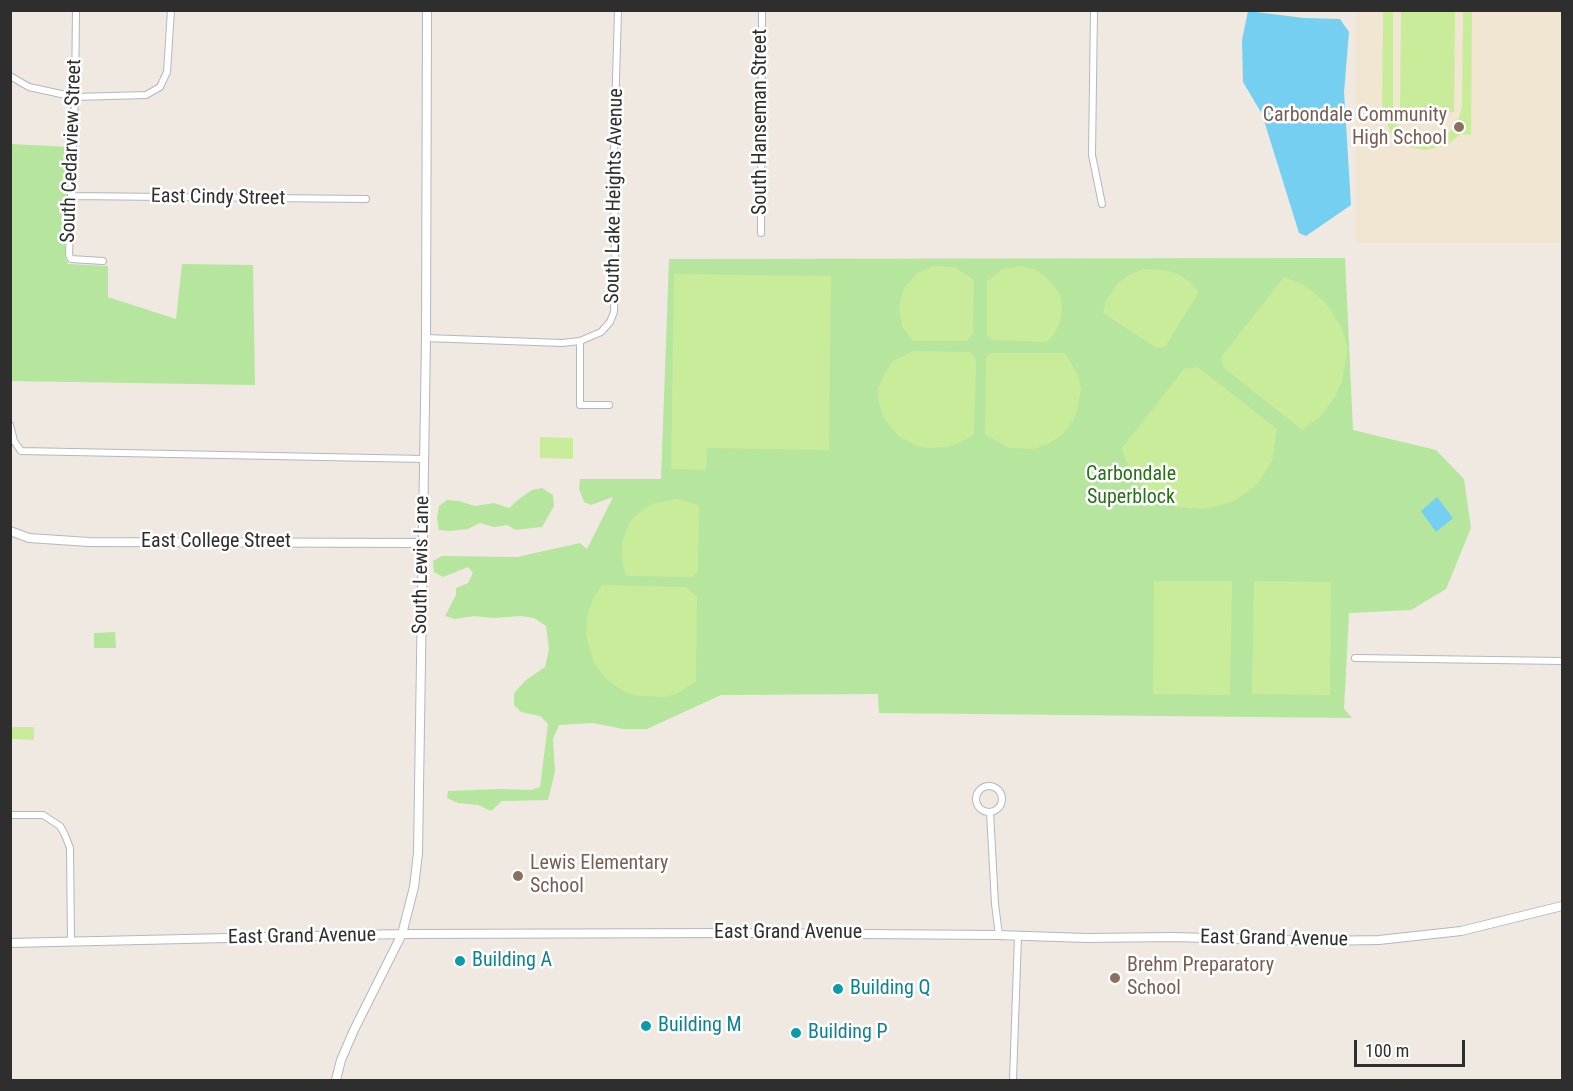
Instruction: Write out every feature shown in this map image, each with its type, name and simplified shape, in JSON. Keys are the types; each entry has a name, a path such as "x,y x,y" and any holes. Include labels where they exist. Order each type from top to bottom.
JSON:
{"street":[{"name":"South Cedarview Street","path":"76,10 69,255 71,259 103,261"},
{"path":"10,76 29,87 75,97 118,98 146,95 160,87 167,72 171,10"},
{"name":"South Lewis Lane","path":"336,1080 341,1060 354,1030 402,934 414,887 418,853 429,10"},
{"name":"South Lake Heights Avenue","path":"580,341 601,332 610,322 614,312 614,150 618,10"},
{"name":"South Hanseman Street","path":"761,233 762,10"},
{"path":"1094,10 1092,155 1102,204"},
{"name":"East Cindy Street","path":"71,196 366,199"},
{"path":"426,338 562,343 580,341 580,405 609,405"},
{"path":"10,424 14,441 21,451 424,459"},
{"name":"East College Street","path":"10,531 29,538 89,542 422,543"},
{"path":"1355,658 1563,661"},
{"path":"990,786 998,790 1002,802 998,809 990,812 980,808 977,801 979,792 990,786"},
{"path":"990,812 994,904 999,935"},
{"path":"10,815 43,815 60,826 65,835 70,848 71,941"},
{"name":"East Grand Avenue","path":"10,943 402,934 732,933 1379,940 1461,931 1563,906"},
{"path":"1013,1080 1018,936"}],"shaded area":[{"name":"Carbondale Community High School","path":"1356,11 1562,11 1562,243 1356,243"}],"green space":[{"path":"1383,11 1393,11 1393,115 1397,125 1405,133 1414,139 1425,141 1436,140 1446,135 1454,128 1459,118 1462,107 1463,11 1472,11 1471,135 1461,134 1447,145 1425,150 1409,147 1391,133 1382,112"},
{"path":"1401,11 1455,11 1454,112 1400,111"},
{"path":"11,144 69,147 65,256 68,264 108,266 108,297 176,319 182,264 253,265 255,385 11,381"},
{"name":"Carbondale Superblock","path":"1345,258 1353,430 1436,450 1464,479 1471,528 1446,589 1411,610 1349,613 1344,709 1352,718 879,713 878,694 721,695 647,729 623,729 593,723 559,725 553,739 555,772 548,800 502,801 491,811 478,805 458,803 447,798 448,791 531,790 540,787 548,724 540,716 521,712 514,705 514,693 526,680 545,667 549,649 546,626 534,618 474,616 455,619 445,616 456,595 456,588 468,583 473,573 468,567 443,577 434,572 433,561 442,556 517,557 580,543 587,549 613,497 591,505 584,502 579,489 580,479 661,479 669,259"},
{"path":"933,266 954,267 974,280 973,333 967,341 913,341 902,326 899,306 904,288 917,273"},
{"path":"1021,266 1034,269 1046,277 1060,294 1062,308 1060,322 1053,336 1046,342 992,340 987,335 987,281 1003,269"},
{"path":"1143,269 1164,270 1178,274 1199,292 1165,347 1157,348 1103,313 1106,300 1119,282"},
{"path":"674,274 831,276 829,450 707,448 706,470 671,469"},
{"path":"1284,277 1304,285 1325,302 1341,326 1348,348 1342,381 1335,397 1321,416 1302,430 1223,367 1222,356"},
{"path":"914,351 970,352 976,359 974,434 967,439 948,447 918,446 898,436 885,420 879,403 878,389 883,377 893,361"},
{"path":"990,353 1065,353 1078,375 1081,389 1073,421 1062,435 1048,444 1032,449 1009,448 985,434 986,358"},
{"path":"1198,367 1277,429 1272,461 1259,482 1232,502 1203,509 1178,507 1150,492 1133,474 1122,448 1184,369"},
{"path":"540,437 573,438 573,459 540,458"},
{"path":"542,488 553,495 554,506 542,527 515,530 508,525 494,527 480,523 468,529 439,530 437,518 439,506 447,500 475,506 494,503 509,508 532,490"},
{"path":"676,499 699,505 698,571 693,577 626,576 623,566 622,542 630,522 652,504"},
{"path":"1154,581 1232,581 1230,695 1153,694"},
{"path":"1254,581 1331,582 1330,695 1252,694"},
{"path":"602,585 686,587 697,597 696,682 676,694 664,697 639,696 625,692 607,680 594,663 586,635 588,612"},
{"path":"115,632 116,648 94,648 94,633"},
{"path":"11,727 34,727 34,740 11,739"}],"water":[{"path":"1248,11 1304,18 1340,19 1349,32 1344,92 1351,205 1306,236 1299,233 1262,114 1243,82 1242,40"},
{"path":"1437,497 1453,518 1436,532 1421,511"}],"place":[{"name":"Carbondale Community High School","path":"1459,127"},
{"name":"Lewis Elementary School","path":"518,876"},
{"name":"Building A","path":"460,961"},
{"name":"Brehm Preparatory School","path":"1115,978"},
{"name":"Building Q","path":"838,989"},
{"name":"Building M","path":"646,1026"},
{"name":"Building P","path":"796,1033"}]}
